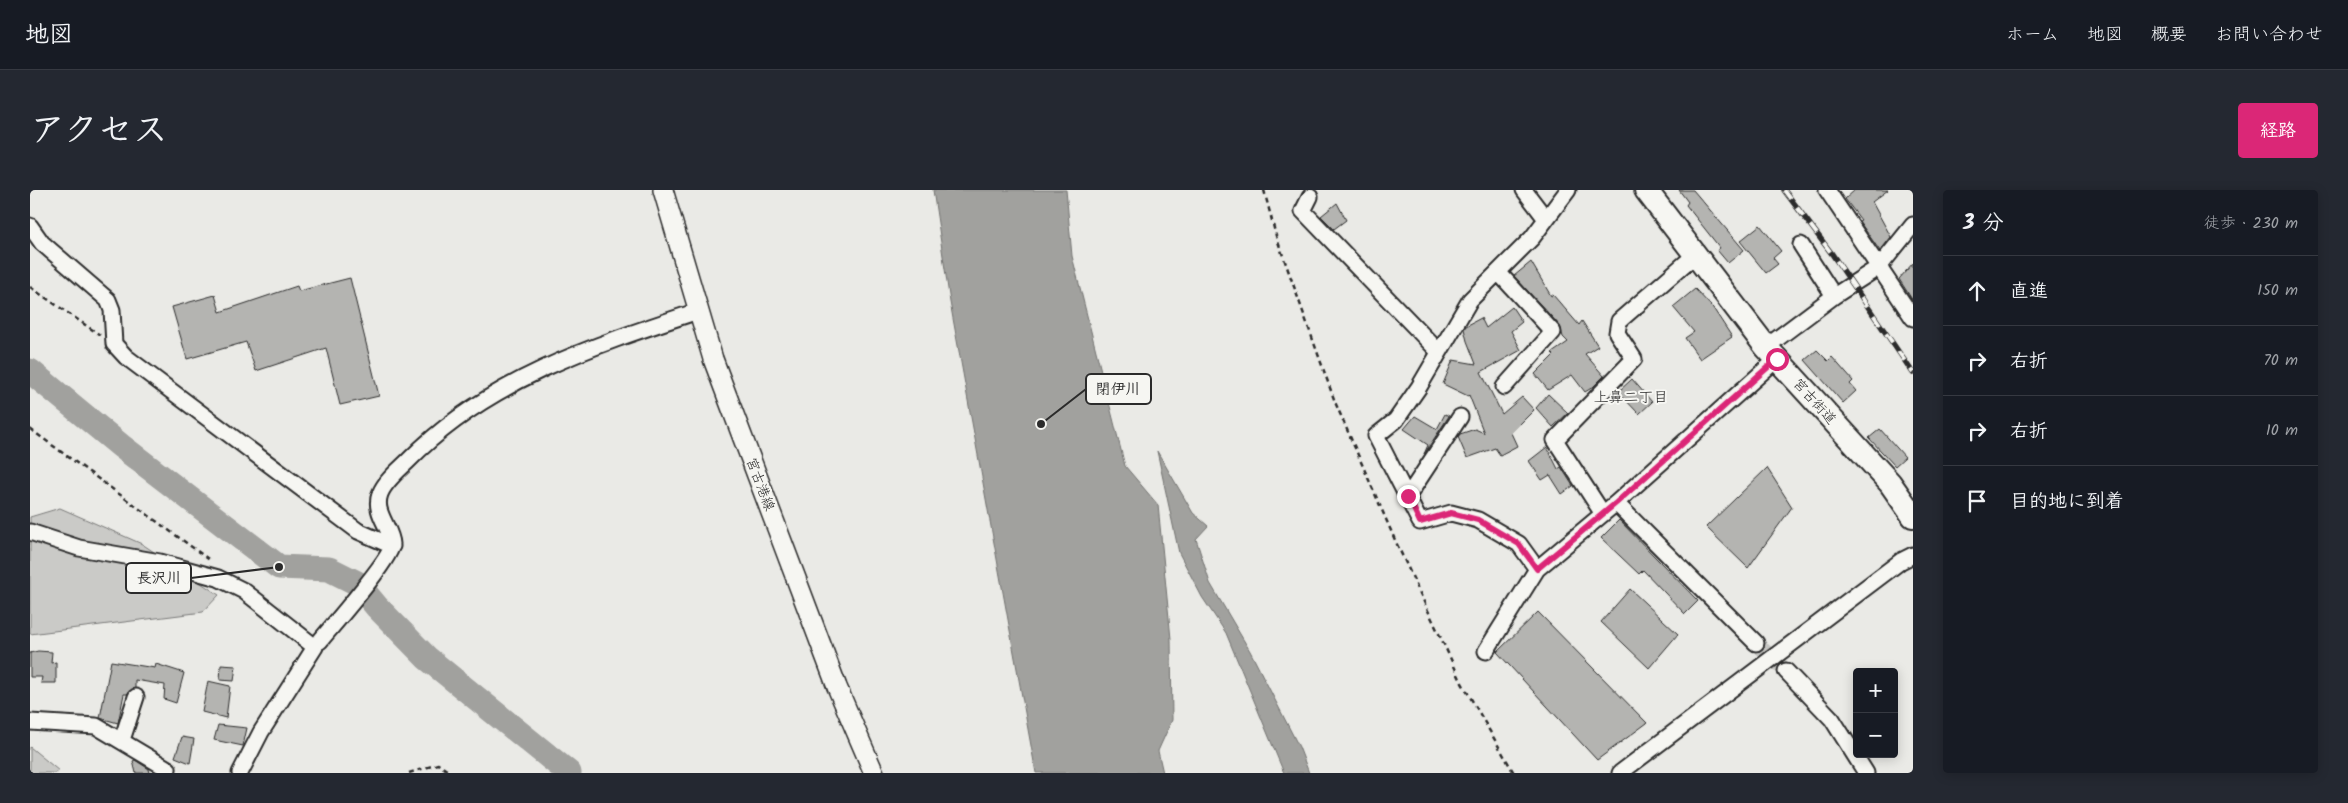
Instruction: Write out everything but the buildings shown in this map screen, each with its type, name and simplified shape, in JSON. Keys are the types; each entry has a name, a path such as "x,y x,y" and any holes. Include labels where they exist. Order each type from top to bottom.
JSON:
{"highway":[{"name":"宮古街道","path":"1646,190 1772,353 1890,483 1913,516"}],"main road":[{"name":"宮古港線","path":"663,190 713,359 837,687 874,773"}],"street":[{"path":"1524,190 1546,219"},
{"path":"1537,569 1519,544 1478,520 1451,513 1420,522 1376,436 1396,420 1419,387 1470,300 1532,238 1568,190"},
{"path":"1827,190 1913,318"},
{"path":"1310,197 1303,211 1439,352"},
{"path":"1486,651 1537,569 1616,503 1834,296 1879,267 1913,225"},
{"path":"30,226 42,243 108,300 112,310 114,344 126,357 358,531 392,546"},
{"path":"1801,245 1834,296"},
{"path":"1603,514 1555,440 1634,359 1617,333 1619,320 1696,254"},
{"path":"1498,272 1553,332 1504,387"},
{"path":"320,641 383,562 392,546 390,534 379,512 379,495 390,478 428,440 486,398 531,374 612,339 698,311"},
{"path":"1408,496 1460,417"},
{"path":"1616,503 1756,643"},
{"path":"30,532 79,548 160,562 218,578 244,591 315,648 261,732 240,773"},
{"path":"1620,773 1901,561 1913,555"},
{"path":"1786,671 1832,719 1866,773"},
{"path":"122,740 136,698"},
{"path":"30,722 96,726 168,769 167,773"}],"path":[{"path":"1264,190 1276,236 1335,402 1462,683 1514,773"},
{"path":"30,287 114,344"},
{"path":"30,430 217,566"},
{"path":"409,773 438,764 451,773"}],"shaded area":[{"path":"933,190 1066,190 1072,256 1125,466 1158,505 1171,639 1172,720 1158,751 1163,773 1036,773 950,302"},
{"path":"1157,451 1193,513 1208,526 1196,539 1210,583 1250,651 1299,747 1309,773 1284,773 1226,633 1202,597 1179,553"},
{"path":"60,508 142,544 219,595 203,612 30,634 30,517"},
{"path":"30,747 59,771 56,773 30,773"}],"waterway":[{"path":"30,371 121,446 279,567 329,569 357,583 377,607 427,658 569,773"}],"tunnel":[{"path":"1756,643 1786,671"}],"railway":[{"path":"1784,190 1832,254 1913,373"}],"place":[{"name":"閉伊川","path":"1041,424"},
{"name":"長沢川","path":"279,567"}],"district":[{"name":"上鼻二丁目","path":"1631,397"}],"route":[{"path":"1408,496 1420,522 1451,513 1478,520 1519,544 1537,569 1616,503 1777,359"}]}
